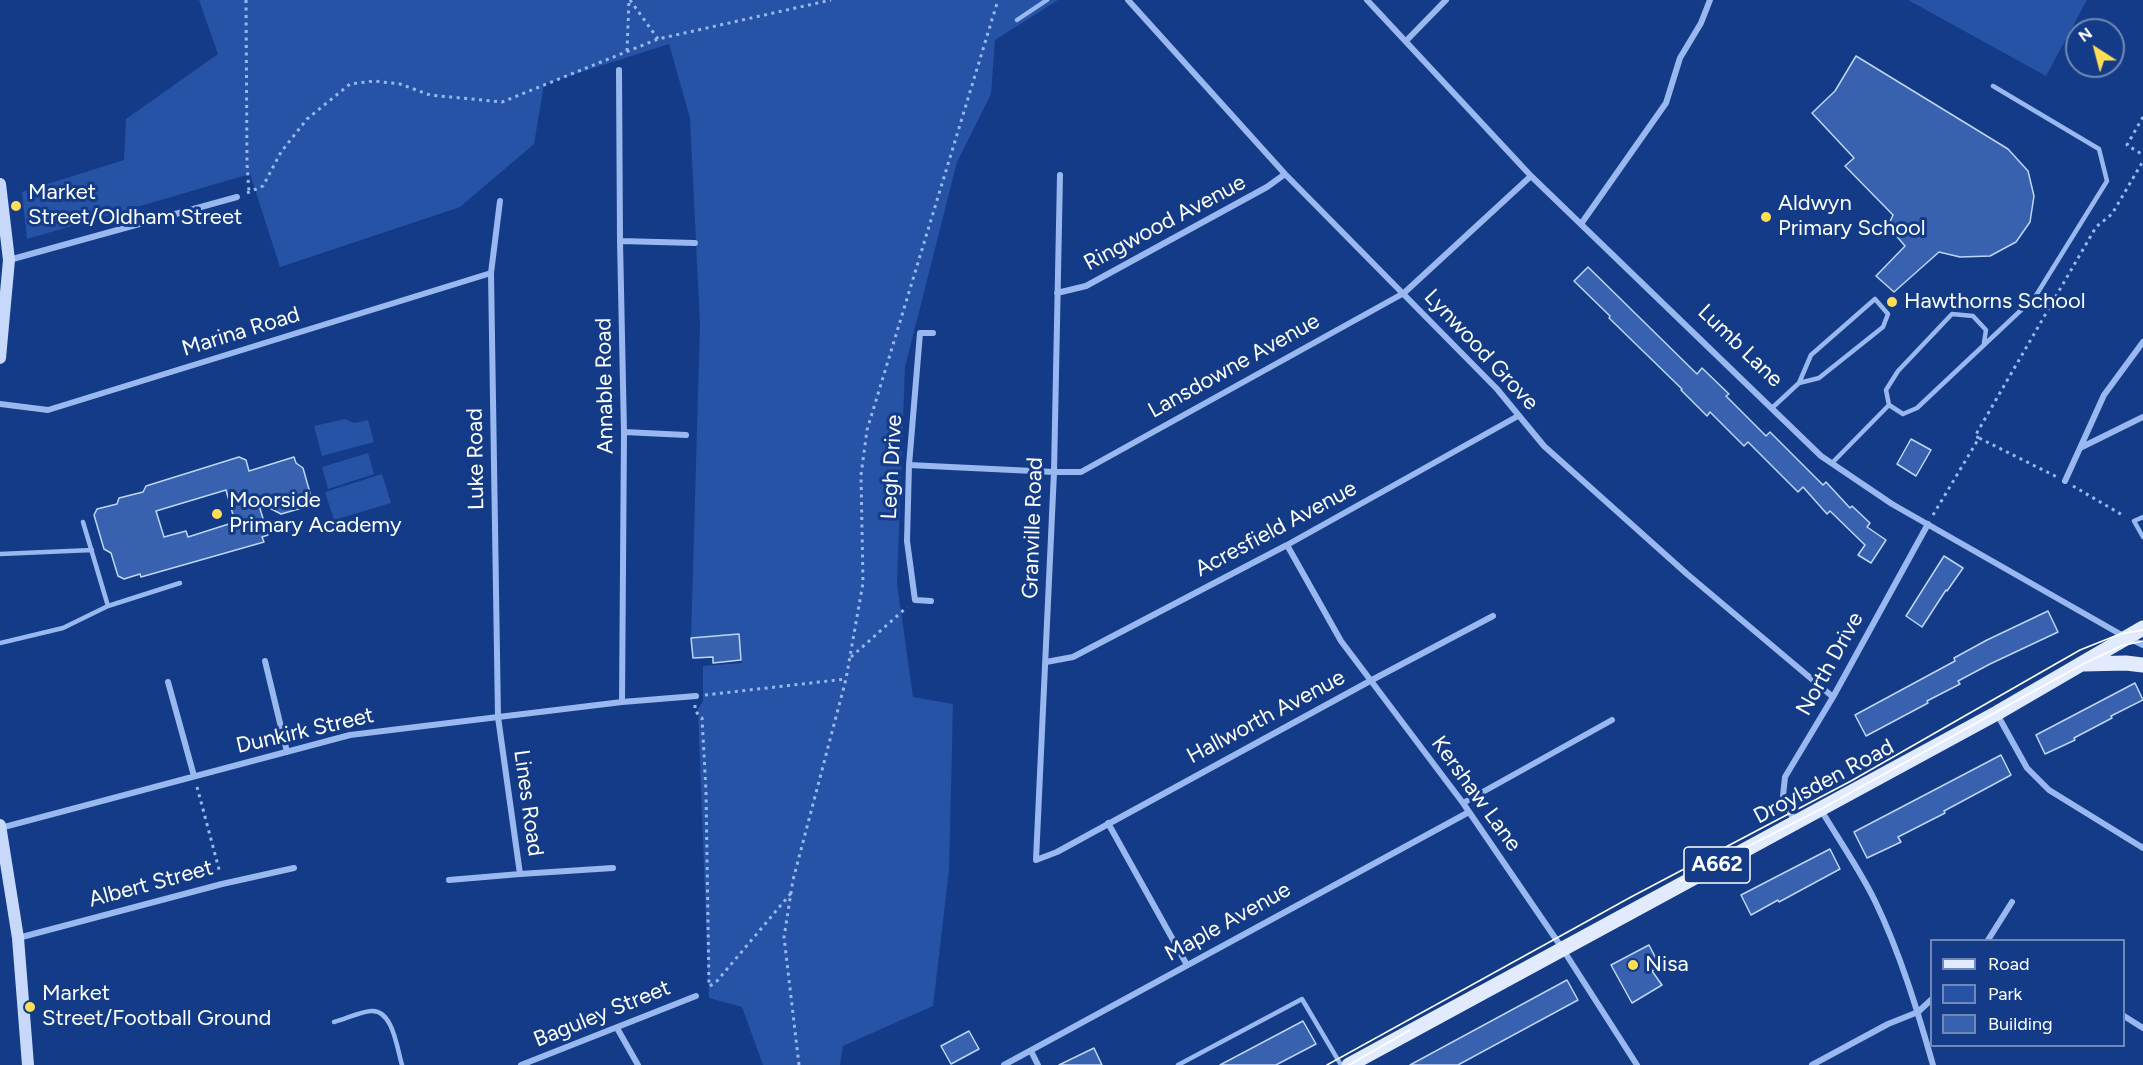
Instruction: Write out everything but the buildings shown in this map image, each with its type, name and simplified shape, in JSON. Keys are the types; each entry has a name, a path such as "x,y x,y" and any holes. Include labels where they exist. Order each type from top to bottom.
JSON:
{"main road":[{"name":"Droylsden Road","path":"1349,1065 1821,810 1997,713 2143,628"},
{"path":"2083,664 2143,665"}],"street":[{"name":"Lynwood Grove","path":"1128,0 1285,174 1404,292 1497,389 1544,446 1687,574 1833,697"},
{"name":"Lumb Lane","path":"1366,0 1531,176 1821,456 1892,504 2143,645"},
{"path":"1406,41 1446,0"},
{"path":"1581,224 1666,103 1680,58 1701,23 1710,0"},
{"name":"Annable Road","path":"619,70 624,432 622,702"},
{"name":"Ringwood Avenue","path":"1057,293 1086,286 1267,187 1285,174"},
{"name":"Granville Road","path":"1057,852 1036,860 1054,472 1060,175"},
{"name":"Lansdowne Avenue","path":"909,465 1081,472 1404,292 1531,176"},
{"path":"0,184 9,260 0,358"},
{"path":"9,260 237,197"},
{"name":"Luke Road","path":"498,717 491,273 500,201"},
{"path":"620,241 694,243"},
{"name":"Marina Road","path":"0,404 48,410 491,273"},
{"name":"Legh Drive","path":"915,600 907,541 909,465 920,333 933,333"},
{"path":"2065,482 2104,395 2143,342"},
{"name":"Acresfield Avenue","path":"1046,662 1072,657 1287,545 1518,416"},
{"path":"2080,448 2143,417"},
{"path":"624,432 686,435"},
{"name":"North Drive","path":"1796,823 1783,796 1785,777 1833,697 1928,524"},
{"name":"Kershaw Lane","path":"1287,545 1341,641 1463,803 1562,948 1637,1065"},
{"path":"915,600 931,601"},
{"name":"Hallworth Avenue","path":"1057,852 1493,616"},
{"path":"265,661 287,752"},
{"path":"168,682 194,776"},
{"name":"Dunkirk Street","path":"0,827 350,735 622,702 696,696"},
{"path":"1997,713 2027,768 2049,790 2143,848"},
{"name":"Lines Road","path":"498,717 520,874 613,868"},
{"path":"1463,803 1612,720"},
{"path":"1821,810 1874,899 1897,952 1933,1065"},
{"name":"Maple Avenue","path":"1004,1065 1469,812"},
{"path":"1108,823 1186,965"},
{"path":"0,827 18,938 28,1065"},
{"name":"Albert Street","path":"18,938 222,884 294,868"},
{"path":"449,880 520,874"},
{"path":"1989,939 2012,902"},
{"name":"Baguley Street","path":"521,1065 696,996"},
{"path":"1812,1065 1888,1024 1918,1012 1930,1001"},
{"path":"2125,1017 2143,1028"},
{"path":"617,1028 638,1065"},
{"path":"1031,1051 1038,1065"}],"lane":[{"path":"1017,20 1047,0"},
{"path":"1888,405 1903,414 1917,408 2035,297 2107,181 2099,149 1993,86"},
{"path":"1772,408 1799,383 1811,355 1875,298 1888,314 1883,327 1819,378 1799,383"},
{"path":"1888,405 1886,390 1898,371 1952,314 1973,316 1986,330 1984,343"},
{"path":"1832,463 1888,405"},
{"path":"2143,517 2134,521 2143,537"},
{"path":"83,522 108,606"},
{"path":"0,554 92,550"},
{"path":"0,643 63,628 108,606 180,583"},
{"path":"1178,1065 1302,999 1341,1065"},
{"path":"334,1022 370,1011 383,1014 390,1024 402,1065"}],"path":[{"path":"246,0 249,192"},
{"path":"627,51 629,0"},
{"path":"629,0 658,39"},
{"path":"237,197 263,186 281,152 307,119 350,84 374,81 400,84 430,95 502,102 658,39 831,0"},
{"path":"799,1065 784,937 792,891 846,679 863,584 861,475 867,430 998,0"},
{"path":"2143,117 2127,146 2143,156"},
{"path":"2134,521 2065,482 1975,436 2096,227 2112,214 2143,161"},
{"path":"1928,524 1978,438"},
{"path":"850,658 915,600"},
{"path":"709,987 706,791 702,718 695,711 696,696 846,679"},
{"path":"194,776 222,884"},
{"path":"696,996 717,981 792,891"}],"green space":[{"path":"199,0 1058,0 995,40 991,94 957,162 905,367 897,583 913,697 953,704 949,870 933,1006 843,1046 840,1065 763,1065 742,1007 709,998 698,709 703,701 703,666 742,663 739,634 691,638 700,325 690,118 669,44 544,84 534,144 460,207 280,267 250,174 27,239 22,192 124,160 126,119 218,54"},
{"path":"1908,0 2087,0 2077,18 2065,18 2065,41 2046,76"},
{"path":"345,419 354,423 368,420 374,442 322,456 314,426"},
{"path":"368,453 374,474 328,489 322,467"},
{"path":"382,474 391,503 334,520 325,492"}],"tram line":[{"path":"1327,1065 1631,897 1851,781 2080,650 2120,634 2143,630"},
{"path":"1681,881 1821,809 2083,664 2121,646 2143,641"},
{"path":"1349,1065 1410,1030"}],"place":[{"name":"Market Street/Oldham Street","path":"16,206"},
{"name":"Aldwyn Primary School","path":"1766,217"},
{"name":"Hawthorns School","path":"1892,302"},
{"name":"Moorside Primary Academy","path":"217,514"},
{"name":"Nisa","path":"1633,965"},
{"name":"Market Street/Football Ground","path":"30,1007"}]}
